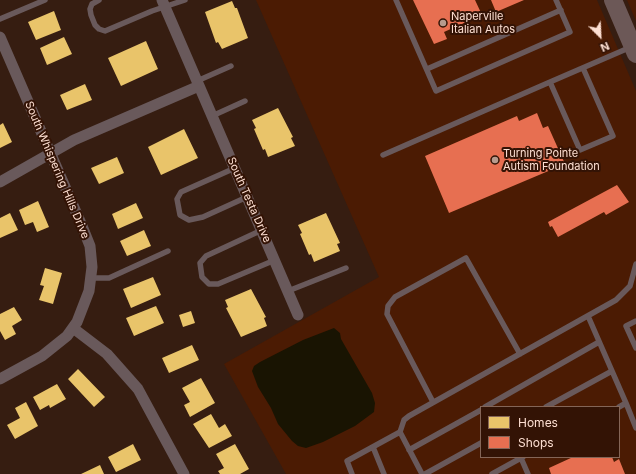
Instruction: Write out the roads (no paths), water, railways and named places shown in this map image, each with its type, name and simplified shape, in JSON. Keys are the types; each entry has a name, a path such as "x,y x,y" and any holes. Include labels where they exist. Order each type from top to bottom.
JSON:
{"main road":[{"path":"613,0 635,48"}],"street":[{"name":"South Testa Drive","path":"163,4 298,315"},
{"name":"South Whispering Hills Drive","path":"0,37 90,246 92,267 89,291 77,322 67,336 42,356 0,379"},
{"path":"0,182 74,140 198,83"},
{"path":"73,328 112,359 138,389 181,473"}],"lane":[{"path":"0,19 45,0"},
{"path":"99,0 92,4 90,9 91,15 95,25 99,29 105,31 163,4 185,0"},
{"path":"396,0 436,91 570,32 556,0"},
{"path":"427,69 561,10"},
{"path":"383,155 550,82 635,48"},
{"path":"198,83 231,66"},
{"path":"550,82 580,150 613,136 583,68"},
{"path":"212,116 245,101"},
{"path":"235,168 181,192 177,199 180,215 189,220 203,217 247,197"},
{"path":"262,230 206,256 200,263 202,278 209,284 218,284 275,260"},
{"path":"91,278 109,278 168,250"},
{"path":"433,402 386,314 388,306 395,297 466,258 520,354"},
{"path":"352,474 347,461 400,432 404,420 409,416 616,300 626,292 630,286 636,264"},
{"path":"288,291 346,268"},
{"path":"588,316 636,428"},
{"path":"636,321 626,326 636,348"},
{"path":"488,406 599,342"},
{"path":"548,406 612,371"},
{"path":"620,407 626,404"},
{"path":"409,450 480,411"},
{"path":"400,432 422,474"},
{"path":"425,474 480,444"},
{"path":"373,447 384,474"},
{"path":"492,474 520,458"},
{"path":"522,458 528,474"}],"place":[{"name":"Naperville Italian Autos","path":"443,23"},
{"name":"Turning Pointe Autism Foundation","path":"495,160"}]}
